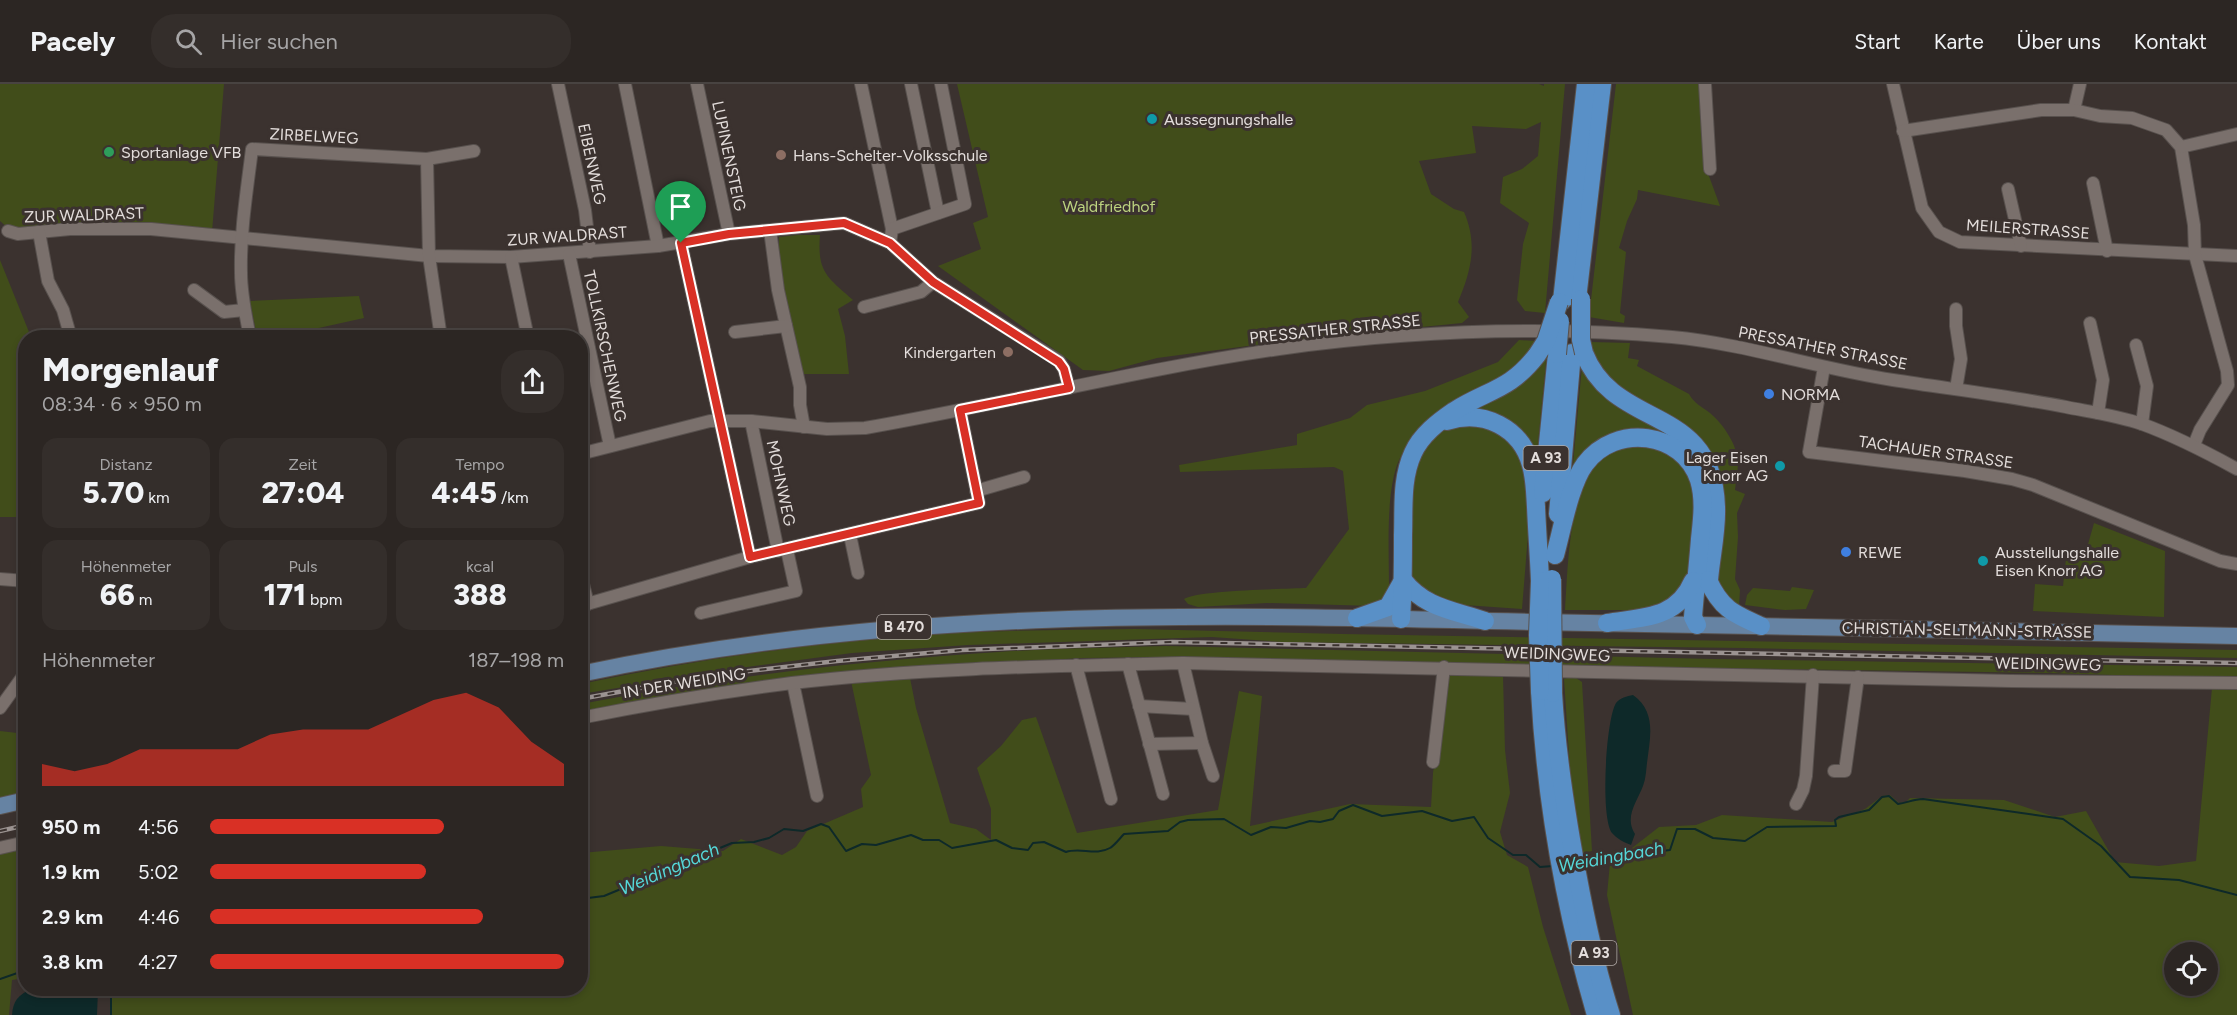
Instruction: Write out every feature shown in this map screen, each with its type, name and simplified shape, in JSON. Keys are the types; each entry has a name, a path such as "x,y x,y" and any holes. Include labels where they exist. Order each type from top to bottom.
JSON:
{"highway":[{"name":"A 93","path":"1586,84 1569,298 1571,353 1545,469 1546,692 1555,732 1563,846 1573,892 1583,969 1596,1015"},
{"name":"A 93","path":"1569,298 1580,273 1602,84"},
{"path":"1569,298 1581,340 1571,353 1589,367 1603,385 1617,397 1688,437 1708,464 1716,508 1703,576 1681,602 1661,614 1607,623"},
{"path":"1401,618 1404,491 1408,467 1422,439 1434,426 1455,411 1505,386 1524,372 1546,341 1569,298"},
{"path":"1434,426 1453,419 1473,417 1495,422 1511,431 1524,447 1532,466 1547,569"},
{"path":"1547,569 1576,481 1585,463 1613,442 1648,437 1664,441 1682,453 1693,467 1699,480 1703,501 1702,616 1697,625"},
{"path":"1703,576 1726,609 1761,626"},
{"path":"1357,618 1388,607 1403,580"},
{"path":"1403,580 1412,591 1428,603 1485,621"},
{"name":"A 93","path":"1573,892 1590,936 1611,1015"}],"main road":[{"name":"B 470","path":"588,673 759,643 934,624 1142,616 1401,618 1697,625"},
{"name":"CHRISTIAN-SELTMANN-STRASSE","path":"1697,625 2237,636"},
{"path":"0,806 18,802"}],"street":[{"name":"EIBENWEG","path":"558,84 585,210 590,252"},
{"path":"625,84 658,246"},
{"name":"LUPINENSTEIG","path":"697,84 729,234"},
{"path":"861,84 892,229 890,243"},
{"path":"911,84 939,213"},
{"path":"892,229 965,204 941,84"},
{"path":"1705,84 1710,168"},
{"name":"MEILERSTRASSE","path":"1893,84 1922,208 1939,232 1960,242 2237,256"},
{"path":"2074,110 2080,84"},
{"path":"1903,131 2041,110 2074,110 2100,116 2132,118 2166,130 2181,147 2194,225 2195,255 2227,371 2228,385 2200,430 2194,445"},
{"path":"2181,147 2237,134"},
{"name":"ZIRBELWEG","path":"243,237 252,149 427,159 474,151"},
{"path":"427,159 429,256 440,330"},
{"path":"2093,183 2107,251"},
{"path":"2008,189 2021,246"},
{"name":"ZUR WALDRAST","path":"8,231 18,234 98,228 140,228 429,256 512,257 658,246 729,234 844,223 890,243 933,282 1059,362 1064,369 1069,388"},
{"path":"770,230 778,290 800,387 804,427"},
{"path":"39,232 48,281 63,310 69,330"},
{"path":"243,237 241,272 248,330"},
{"path":"681,243 750,557"},
{"name":"TOLLKIRSCHENWEG","path":"569,254 585,330"},
{"path":"512,257 526,330"},
{"path":"864,307 921,292 933,282"},
{"path":"194,290 224,312 244,310"},
{"path":"1956,309 1961,359 1956,389"},
{"path":"2090,323 2103,380 2098,413"},
{"path":"735,332 786,326"},
{"name":"PRESSATHER STRASSE","path":"588,452 693,425 720,421 751,421 827,429 865,428 1281,349 1396,337 1565,332 1672,337 1702,341 1824,367 2098,413 2142,424 2194,445 2237,469"},
{"name":"TOLLKIRSCHENWEG","path":"588,343 610,446"},
{"path":"2136,345 2147,386 2142,424"},
{"name":"TACHAUER STRASSE","path":"1824,367 1809,452 2012,479 2033,485 2220,561 2237,564"},
{"path":"960,410 978,497"},
{"name":"MOHNWEG","path":"701,613 796,591 783,551 751,421"},
{"path":"588,604 750,557 850,535 978,497 1024,477"},
{"path":"850,535 858,573"},
{"path":"0,579 18,580"},
{"path":"1183,663 1202,743 1213,776"},
{"name":"WEIDINGWEG","path":"974,670 1183,663 1858,677 2237,682"},
{"path":"1128,664 1163,794"},
{"path":"1076,665 1111,799"},
{"path":"1433,762 1444,667"},
{"name":"IN DER WEIDING","path":"588,716 656,702 793,683 974,670"},
{"path":"1796,804 1803,790 1806,776 1813,675"},
{"path":"1834,771 1845,771 1858,677"},
{"path":"0,708 18,683"},
{"path":"793,683 817,796"},
{"path":"1139,706 1193,709"},
{"path":"1149,744 1202,743"},
{"path":"0,848 18,844"}],"green space":[{"name":"Sportanlage VFB","path":"0,84 224,84 212,232 10,230 0,221"},
{"name":"Waldfriedhof","path":"957,84 1539,84 1544,86 1544,84 1565,84 1545,313 1525,311 1517,300 1523,244 1529,223 1500,203 1503,177 1522,169 1538,156 1541,122 1526,129 1472,126 1476,153 1419,161 1431,194 1454,209 1464,212 1471,235 1469,268 1458,302 1469,317 1462,323 1301,339 1157,358 1109,371 1083,370 938,266 981,249 973,223 988,217"},
{"path":"1616,84 1702,84 1706,168 1720,206 1638,190 1637,199 1627,221 1619,248 1626,252 1620,313 1625,316 1624,323 1589,317"},
{"path":"820,235 822,266 830,279 853,300 838,309 845,336 849,374 803,374 779,269 779,237"},
{"path":"0,260 28,330 18,330 18,517 0,517"},
{"path":"359,296 364,318 310,330 256,330 250,301"},
{"path":"1519,340 1537,341 1521,366 1414,436 1401,455 1391,495 1389,586 1386,599 1374,606 1267,603 1198,607 1188,604 1184,599 1223,592 1306,588 1349,529 1343,471 1334,467 1180,472 1179,465 1297,445 1297,434 1350,418 1367,405 1425,391 1498,362"},
{"path":"1591,342 1630,343 1628,358 1639,360 1637,366 1689,394 1715,418 1728,435 1735,448 1738,462 1735,490 1745,494 1737,513 1735,579 1740,590 1739,606 1724,596 1717,583 1720,479 1612,384 1592,354"},
{"path":"1548,352 1536,463 1528,444 1467,411"},
{"path":"1582,366 1659,424 1705,485 1647,430 1572,475"},
{"path":"1455,424 1496,427 1523,454 1530,510 1522,609 1440,601 1411,578 1410,513 1416,469 1424,450 1437,435"},
{"path":"1637,445 1665,450 1686,467 1696,493 1693,549 1685,589 1653,610 1565,610 1572,529 1582,488 1591,471 1602,458 1614,451"},
{"path":"2094,523 2165,551 2164,617 2033,611 2035,584 2063,586 2066,559 2085,555"},
{"path":"1792,587 1814,590 1806,609 1785,610 1745,605 1747,595 1753,588 1790,591"},
{"path":"1135,629 2237,650 2237,658 1282,642 1212,637 968,645 852,653 739,668 588,693 588,683 709,660 883,638 1031,630"},
{"path":"1166,646 1713,659 2237,667 2237,676 1431,664 1179,657 1082,658 884,669 588,712 588,703 789,671 894,660 1062,649"},
{"path":"1448,672 1503,676 1505,750 1510,793 1500,832 1507,855 1528,867 1543,927 1571,1015 112,1015 110,996 588,996 588,852 661,846 723,851 741,839 782,855 796,847 807,831 863,807 861,789 871,775 851,681 910,678 916,708 950,823 976,829 991,840 991,809 977,768 1001,746 1022,720 1036,717 1077,833 1218,810 1239,691 1262,696 1250,826 1350,804 1431,807 1433,773"},
{"path":"1573,676 1582,682 1592,851 1582,853 1572,800 1564,679"},
{"path":"2212,688 2237,688 2237,1015 1633,1015 1607,895 1611,852 1632,848 1659,827 1696,825 1722,815 1832,822 1865,809 1882,796 1890,795 1899,803 1906,802 1910,798 2004,800 2055,817 2086,811 2115,862 2159,866 2196,861"},
{"path":"0,731 18,733 18,794 0,799"},
{"path":"18,849 18,979 12,980 9,1015 0,1015 0,853"}],"water":[{"path":"1633,695 1646,709 1650,735 1645,780 1631,816 1635,834 1631,845 1612,833 1608,823 1605,789 1607,747 1612,713 1618,701"},
{"path":"21,996 98,996 97,1015 12,1015 17,999"}],"waterway":[{"name":"Weidingbach","path":"1582,861 1670,850 1677,829 1695,829 1713,838 1745,841 1767,827 1836,826 1835,820 1839,817 1869,810 1882,797 1889,796 1898,804 1923,799 2063,819 2101,846 2130,877 2179,880 2237,895"},
{"name":"Weidingbach","path":"588,898 604,896 732,843 754,842 769,838 784,829 803,831 821,824 829,827 846,851 862,844 876,845 911,835 923,840 939,840 952,848 996,840 1012,848 1028,850 1033,843 1044,842 1066,852 1099,851 1112,847 1124,834 1168,831 1180,822 1188,820 1224,819 1251,835 1271,827 1286,828 1310,821 1320,822 1333,819 1339,811 1353,805 1382,816 1422,811 1452,821 1474,817 1488,838 1513,855 1526,855 1540,867 1553,866"},
{"name":"Weidingbach","path":"0,979 18,973"},
{"path":"111,996 111,1015"}],"railway":[{"path":"588,698 706,676 837,661 962,650 1172,642 2237,663"},
{"path":"0,831 18,827"}],"place":[{"name":"Aussegnungshalle","path":"1152,119"},
{"name":"Sportanlage VFB","path":"109,152"},
{"name":"Hans-Schelter-Volksschule","path":"781,155"},
{"name":"Kindergarten","path":"1008,352"},
{"name":"NORMA","path":"1769,394"},
{"name":"Lager Eisen Knorr AG","path":"1780,466"},
{"name":"REWE","path":"1846,552"},
{"name":"Ausstellungshalle Eisen Knorr AG","path":"1983,561"}],"route":[{"path":"844,223 890,243 933,282 1059,362 1064,369 1069,388 960,410 979,503 750,557 681,243 729,234 844,223"}]}
